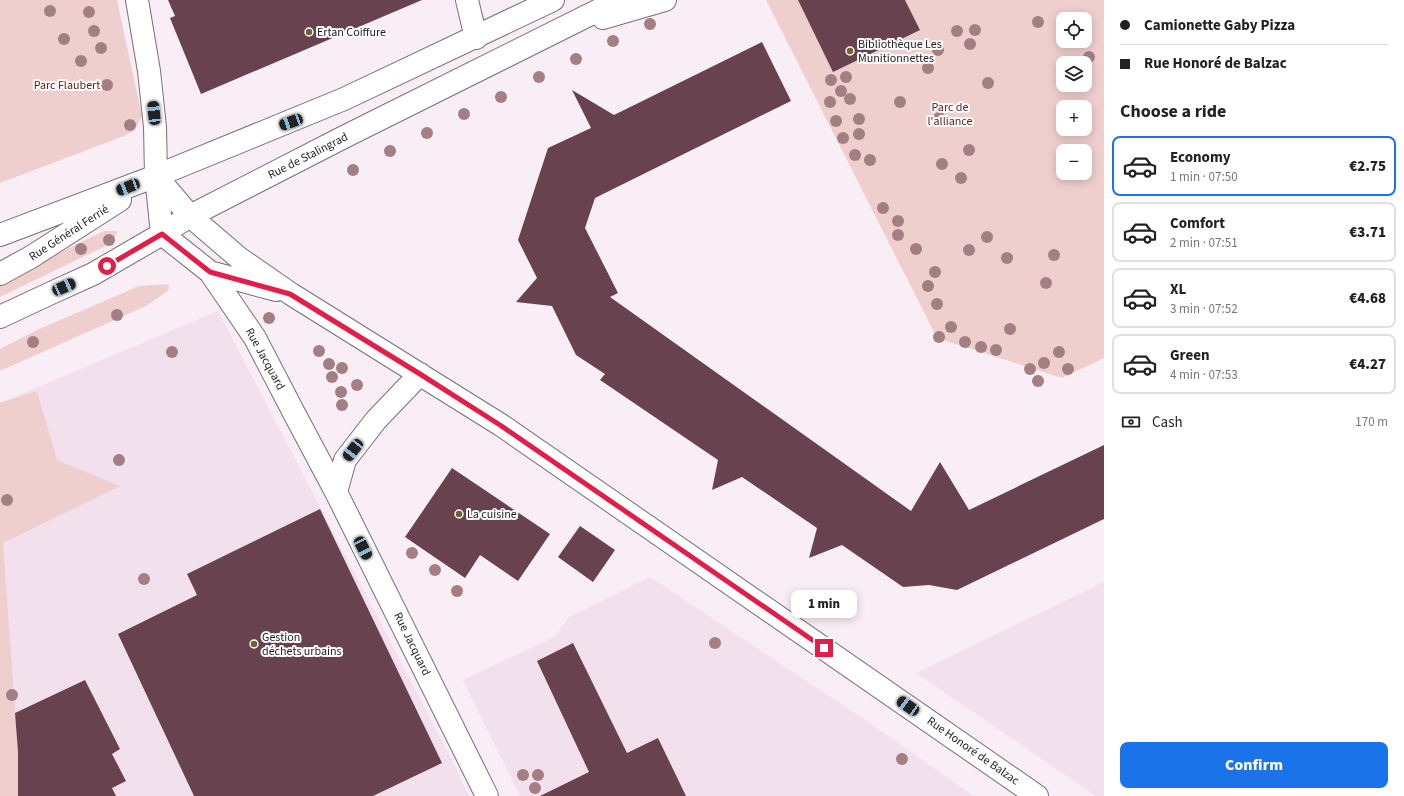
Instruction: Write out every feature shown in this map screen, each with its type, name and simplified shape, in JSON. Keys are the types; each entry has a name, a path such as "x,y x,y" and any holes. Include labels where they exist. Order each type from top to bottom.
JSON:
{"street":[{"path":"137,0 149,71 155,127 156,176 162,234"},
{"path":"467,0 476,38"},
{"path":"0,235 156,176 338,102 476,38 553,0"},
{"name":"Rue de Stalingrad","path":"0,317 93,274 190,216 619,0"},
{"path":"550,34 665,0"},
{"name":"Rue Honoré de Balzac","path":"156,176 190,216 238,258 290,294 514,434 1037,796"},
{"name":"Rue Général Ferrié","path":"0,274 31,257 156,176"},
{"name":"Rue Honoré de Balzac","path":"162,234 210,272 290,294"},
{"name":"Rue Jacquard","path":"210,272 255,338 336,492 487,796"},
{"path":"336,492 345,460 376,420 420,374"}],"shaded area":[{"path":"218,311 451,758 469,796 7,796 0,403"},
{"path":"650,577 874,726 974,796 520,796 463,680 554,637 569,617"},
{"path":"1104,582 1104,796 1096,796 916,673"}],"green space":[{"name":"Parc Flaubert","path":"0,0 117,0 142,116 135,130 124,136 0,183"},
{"name":"Parc de l'alliance","path":"766,0 1104,0 1104,358 1062,378 937,338"},
{"path":"104,231 118,231 112,243 0,297 0,282"},
{"path":"169,284 168,291 146,306 0,371 0,349 37,330 139,286"},
{"path":"37,391 57,460 120,486 3,543 18,752 18,796 0,796 0,403"}],"building":[{"path":"168,0 422,0 201,94 170,18 175,16"},
{"name":"Bibliothèque Les Munitionnettes","path":"798,0 905,0 920,30 833,72"},
{"path":"762,42 791,101 595,198 585,228 618,293 610,297 911,511 940,462 969,510 1104,445 1104,519 957,590 929,585 903,587 842,545 809,558 817,528 742,477 712,490 718,460 600,380 605,374 576,355 552,306 516,302 537,278 518,240 548,148 591,128 572,90 614,115"},
{"path":"452,468 550,534 518,581 480,555 465,578 405,537"},
{"name":"Gestion déchets urbains","path":"320,509 442,763 373,796 194,796 118,634 197,595 187,574"},
{"path":"580,526 615,550 593,582 558,557"},
{"path":"573,643 627,753 658,738 686,796 540,796 589,772 537,661"},
{"path":"85,680 120,749 112,754 126,781 112,788 116,796 18,796 18,752 15,713"}],"place":[{"name":"Ertan Coiffure","path":"309,32"},
{"name":"Bibliothèque Les Munitionnettes","path":"850,51"},
{"name":"La cuisine","path":"459,514"},
{"name":"Gestion déchets urbains","path":"254,644"}],"route":[{"path":"107,266 162,234 210,272 290,294 500,425 824,648"}]}
